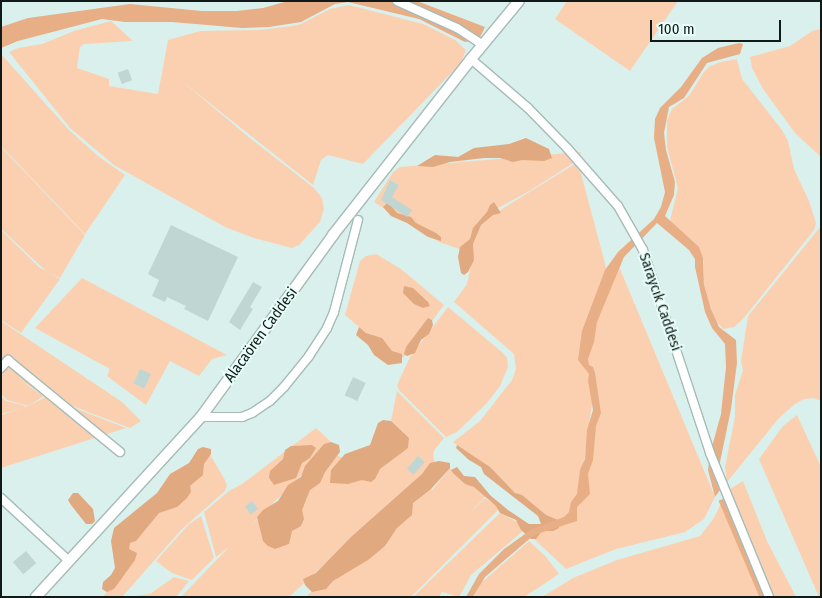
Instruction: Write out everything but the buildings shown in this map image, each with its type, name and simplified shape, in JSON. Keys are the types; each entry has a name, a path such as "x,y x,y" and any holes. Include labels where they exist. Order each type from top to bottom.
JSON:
{"street":[{"path":"397,1 457,28 482,45"},
{"name":"Alacaören Caddesi","path":"36,597 201,417 333,235 482,45 519,1"},
{"name":"Saraycık Caddesi","path":"471,59 528,108 568,148 618,206 643,250 710,453 769,597"},
{"path":"201,417 242,417 252,413 270,401 284,387 309,356 327,328 334,312 358,220"},
{"path":"1,368 8,360 120,452"},
{"path":"1,498 69,561"}],"shaded area":[{"path":"288,1 417,1 485,27 479,39 465,42 419,19 348,2 335,4 301,22 269,27 242,28 172,22 125,22 102,19 18,41 1,48 1,27 28,18 130,4 202,11 237,11 263,8"},
{"path":"567,1 678,1 630,71 555,19"},
{"path":"349,5 423,24 455,40 466,50 461,63 363,164 328,155 321,160 313,185 183,82 251,139 314,188 322,198 324,209 320,222 299,245 292,248 254,238 225,227 114,165 70,128 9,52 18,48 42,44 74,31 111,21 133,41 84,44 80,47 77,68 109,79 109,86 158,94 168,40 200,31 260,30 292,26 301,24 330,9"},
{"path":"821,29 821,157 795,133 763,89 752,68 750,57 790,46 812,31"},
{"path":"739,43 743,44 740,54 707,63 684,98 669,107 664,133 666,150 675,182 674,195 665,216 699,247 703,258 704,285 711,309 719,327 736,340 737,363 731,409 719,467 720,490 715,497 708,470 710,454 721,414 726,367 725,344 712,328 705,312 695,259 689,250 657,223 624,257 597,322 594,342 588,359 589,365 593,367 595,373 601,413 596,426 593,460 588,474 590,494 577,507 577,521 534,535 485,577 473,597 466,597 479,574 504,549 532,529 564,517 569,512 571,502 577,494 580,470 585,459 587,430 593,410 588,381 589,374 578,360 582,331 605,270 618,252 654,219 661,207 665,192 654,138 655,119 660,108 681,87 702,58 718,48"},
{"path":"1,54 69,130 98,156 125,175 85,234 1,146"},
{"path":"737,59 742,79 782,130 788,141 794,169 809,201 816,223 814,230 743,319 734,327 723,329 716,321 704,289 704,261 701,254 670,221 678,188 667,147 667,120 672,109 689,96 710,66"},
{"path":"526,138 549,149 552,158 544,161 522,160 513,162 500,158 484,158 450,162 433,167 417,166 435,155 458,157 474,148 509,144"},
{"path":"1,147 85,235 60,278 47,272 1,229"},
{"path":"581,152 578,160 531,190 491,212 484,220 578,162 607,271 593,320 618,264 715,497 704,519 685,532 616,549 566,569 531,536 573,520 581,487 568,517 552,523 453,442 480,421 512,380 516,369 514,354 454,302 467,284 470,271 471,245 468,252 439,242 374,202 393,172 400,167","holes":["593,322 585,364 587,368 582,361","593,396 595,417 582,477"]},
{"path":"388,202 397,213 411,217 416,223 441,237 441,241 428,237 407,223 391,216 383,207"},
{"path":"494,202 501,213 493,215 481,225 473,244 474,260 468,272 464,275 461,273 458,257 460,247 470,239 473,228"},
{"path":"821,226 821,401 813,398 804,399 795,404 779,418 727,482 725,467 735,417 735,395 743,370 741,361 748,316"},
{"path":"1,230 39,267 60,279 21,333 1,320"},
{"path":"376,254 401,269 444,305 408,353 399,361 345,315 360,261 366,256"},
{"path":"82,278 227,355 212,359 199,376 170,361 146,405 107,376 110,369 35,328"},
{"path":"404,286 413,288 430,306 423,308 414,304 403,293"},
{"path":"448,307 503,353 507,358 508,367 500,386 487,403 457,432 446,437 399,390 397,385 410,357"},
{"path":"428,318 432,320 433,325 429,334 421,340 415,353 407,356 404,354 406,347"},
{"path":"1,321 122,402 141,421 130,428 46,396 17,379 44,396 28,406 7,400 1,394 1,368 6,370 1,366"},
{"path":"359,327 366,333 382,338 392,351 402,354 402,363 388,365 374,355 368,345 356,335"},
{"path":"397,391 444,438 433,454 435,464 289,597 181,597 229,547 216,557 204,512 229,491 242,484 316,428 333,444 251,525 334,454 370,467 390,426"},
{"path":"1,396 6,401 26,406 24,408 46,397 126,428 1,468 1,415 23,408 1,414"},
{"path":"797,415 821,467 821,597 819,597 759,459 783,426"},
{"path":"383,420 391,421 409,438 408,448 380,469 375,479 371,482 362,480 348,484 330,483 331,470 345,454 370,445 378,423"},
{"path":"331,442 339,445 340,452 325,472 320,483 310,490 302,510 304,519 301,526 292,531 289,544 275,549 268,546 263,541 257,517 263,510 278,501 288,485 301,477 305,466 324,444"},
{"path":"312,445 316,448 310,458 302,463 296,478 274,485 269,478 270,471 283,459 285,450 291,446"},
{"path":"457,445 490,467 515,493 522,495 546,515 558,520 559,528 553,531 542,531 536,539 531,539 521,530 516,520 500,513 496,506 474,487 465,484 453,473 451,470 457,467 464,476 475,477 490,495 508,510 529,524 541,524 538,516 484,474 481,467 469,460 456,448"},
{"path":"203,447 211,449 211,454 204,464 203,475 190,486 191,492 187,498 177,507 159,513 136,541 130,543 129,549 137,553 135,560 114,589 107,592 102,589 103,582 111,575 115,568 111,541 114,528 157,493 170,474 189,463 198,449"},
{"path":"209,453 225,480 227,485 225,491 182,529 122,597 103,597 109,589 123,545"},
{"path":"439,461 450,463 450,468 431,489 413,503 412,515 397,528 385,546 368,560 333,581 326,589 312,592 305,585 303,579 316,573 351,537 422,474 430,463"},
{"path":"450,468 486,496 469,514 485,498 500,508 411,597 306,597 426,480 432,490"},
{"path":"743,481 767,541 796,597 542,597 573,578 617,560 700,536 714,518 727,491"},
{"path":"73,493 78,493 93,509 95,521 92,524 86,524 71,505 68,500"},
{"path":"725,498 767,597 759,597 719,501"},
{"path":"500,513 519,523 523,531 471,575 459,597 442,592 439,597 413,597"},
{"path":"201,516 214,558 192,580 172,573 156,561 189,524"},
{"path":"529,541 546,557 559,574 524,597 474,597 481,583"},
{"path":"174,577 189,581 176,597 127,597 150,594"}]}
